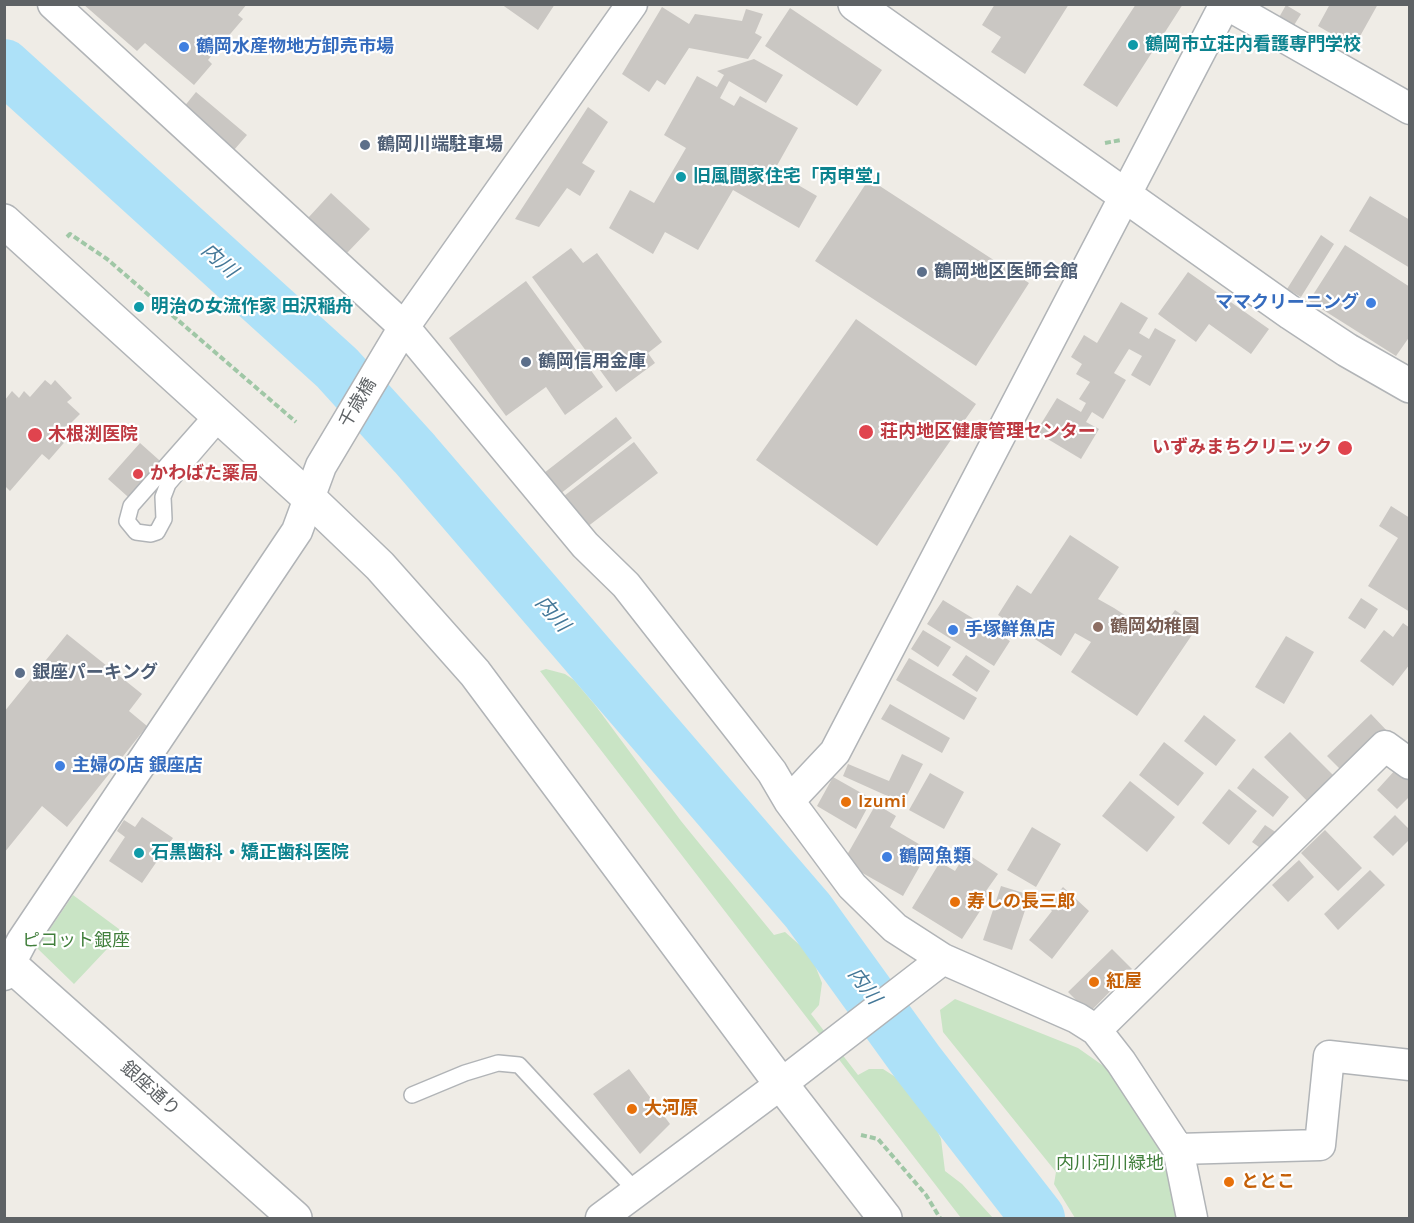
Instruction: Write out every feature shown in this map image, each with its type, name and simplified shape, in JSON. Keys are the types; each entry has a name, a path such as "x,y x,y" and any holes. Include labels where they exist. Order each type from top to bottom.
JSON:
{"street":[{"path":"53,4 400,334 585,545 626,585 746,737 772,772 789,801 852,886 895,928 944,959 1077,1017 1096,1030 1121,1062 1178,1149 1192,1218"},
{"name":"千歳橋","path":"6,966 297,531 321,466 400,334 632,4"},
{"path":"855,4 1290,313 1347,350 1409,384"},
{"path":"789,801 835,752 1226,4 1410,109"},
{"path":"4,221 309,498 380,566 475,673 781,1084 885,1218"},
{"path":"1096,1030 1384,746 1410,764"},
{"path":"601,1218 944,959"},
{"name":"銀座通り","path":"6,966 294,1218"},
{"path":"1178,1149 1320,1144 1329,1056 1410,1065"}],"lane":[{"path":"219,416 168,484 163,497 164,519 157,532 151,534 136,532 127,521 131,506 219,416"},
{"path":"412,1095 465,1072 498,1063 519,1065 637,1192"}],"path":[{"path":"70,234 107,259 296,422"},
{"path":"858,1134 878,1139 926,1195 940,1218"}],"green space":[{"path":"546,669 565,674 574,680 681,821 774,935 785,932 811,955 822,983 819,1005 811,1014 858,1075 869,1069 883,1069 897,1078 911,1093 933,1122 941,1139 945,1171 962,1184 993,1218 961,1218 540,671"},
{"name":"ピコット銀座","path":"73,895 123,932 74,984 37,948"},
{"name":"内川河川緑地","path":"955,999 1078,1048 1122,1079 1156,1135 1181,1197 1185,1218 1075,1218 1054,1184 1056,1172 943,1032 940,1010"}],"building":[{"name":"鶴岡水産物地方卸売市場","path":"83,4 247,4 238,15 243,19 208,60 212,64 194,85 145,43 137,51"},
{"path":"501,4 555,4 538,30"},
{"path":"995,4 1029,4 1032,6 1033,4 1069,4 1025,74 991,52 1001,37 982,25"},
{"name":"鶴岡市立荘内看護専門学校","path":"1136,4 1183,4 1117,107 1083,85"},
{"path":"1330,4 1378,4 1354,47 1318,26"},
{"path":"1286,5 1301,14 1291,30 1277,21"},
{"path":"662,7 689,24 695,14 742,21 746,9 763,14 755,33 762,37 748,59 689,48 665,85 657,80 649,92 622,74"},
{"path":"790,8 882,70 857,106 765,46"},
{"path":"754,59 783,75 766,103 729,81 720,98 734,106 740,96 798,128 774,171 817,196 799,228 733,190 698,250 665,232 653,254 609,228 630,190 654,203 686,148 664,135 697,76 717,87 724,75 717,71"},
{"path":"196,92 247,135 234,150 183,108"},
{"path":"588,107 608,122 582,163 595,171 580,196 567,188 539,227 515,219"},
{"name":"鶴岡地区医師会館","path":"869,179 1029,283 976,366 815,261"},
{"path":"331,193 370,229 346,254 308,218"},
{"path":"1370,196 1410,220 1410,268 1349,231"},
{"path":"1321,235 1334,244 1301,297 1287,289"},
{"path":"1345,245 1410,287 1410,336 1396,356 1309,301"},
{"path":"571,248 583,263 597,253 662,342 648,353 655,363 616,392 532,277"},
{"path":"1188,272 1269,329 1251,354 1209,324 1196,342 1158,314"},
{"name":"鶴岡信用金庫","path":"526,281 603,387 565,415 546,387 506,416 449,338"},
{"path":"1121,302 1148,318 1139,333 1149,339 1155,328 1176,340 1150,386 1131,375 1142,356 1129,349 1114,373 1126,380 1103,419 1092,412 1086,422 1099,429 1081,459 1036,432 1057,398 1081,412 1086,403 1079,399 1090,382 1076,374 1082,364 1071,357 1084,335 1097,343"},
{"name":"荘内地区健康管理センター","path":"856,319 976,404 877,546 756,460"},
{"name":"木根渕医院","path":"45,380 51,385 55,380 72,398 67,402 80,414 62,432 69,437 49,460 42,454 10,491 5,486 5,400 12,391 19,398 24,391 30,397"},
{"path":"616,417 632,438 560,494 544,473"},
{"path":"634,442 658,473 587,527 564,496"},
{"name":"かわばた薬局","path":"140,443 168,468 136,504 108,479"},
{"path":"1391,506 1410,518 1410,612 1368,586 1398,538 1379,526"},
{"path":"1070,535 1119,567 1098,599 1157,636 1175,610 1198,626 1137,716 1071,672 1091,642 1075,633 1061,656 998,615 1017,585 1031,594"},
{"path":"1361,598 1378,609 1365,629 1348,618"},
{"path":"943,600 1010,641 994,666 927,624"},
{"path":"1403,623 1410,628 1410,664 1393,686 1360,661 1384,630 1393,637"},
{"path":"923,630 951,647 938,667 911,649"},
{"name":"主婦の店 銀座店","path":"67,634 142,694 129,711 147,726 67,827 42,806 4,853 4,712"},
{"path":"1286,636 1314,652 1284,704 1255,687"},
{"path":"966,655 990,671 977,692 952,675"},
{"path":"909,658 977,698 964,720 896,680"},
{"path":"890,704 950,738 942,753 881,719"},
{"path":"1371,714 1389,733 1346,775 1327,756"},
{"path":"1204,715 1236,740 1216,766 1184,741"},
{"path":"1290,732 1339,781 1313,807 1264,757"},
{"path":"1164,742 1204,773 1178,806 1139,775"},
{"path":"902,754 923,764 903,803 843,776 848,764 889,781"},
{"path":"1253,768 1289,797 1273,817 1237,788"},
{"path":"1397,768 1410,780 1410,796 1397,809 1377,790"},
{"path":"930,773 964,792 944,829 909,810"},
{"path":"833,777 872,799 856,829 817,806"},
{"path":"1130,781 1175,817 1147,852 1102,816"},
{"path":"1229,789 1257,811 1229,845 1202,823"},
{"path":"876,804 896,816 890,827 929,850 903,896 843,862"},
{"path":"1395,815 1410,830 1410,839 1393,856 1373,837"},
{"name":"石黒歯科・矯正歯科医院","path":"142,817 173,838 142,883 109,861 125,837 117,831 124,820 135,827"},
{"path":"1265,825 1277,833 1263,850 1252,842"},
{"path":"1032,827 1061,844 1036,887 1007,870"},
{"path":"1325,830 1362,868 1338,891 1301,853"},
{"path":"966,853 998,874 986,891 991,894 962,939 912,908 940,862 955,871"},
{"path":"1299,860 1314,877 1288,902 1272,885"},
{"path":"1370,870 1385,885 1338,930 1324,914"},
{"path":"1001,886 1030,895 1012,950 983,940"},
{"path":"1063,887 1089,911 1052,959 1029,940 1052,911 1047,906"},
{"path":"1112,949 1132,969 1089,1013 1068,992"},
{"name":"大河原","path":"629,1069 670,1124 640,1154 593,1094"}],"waterway":[{"name":"内川","path":"4,66 337,368 415,454 808,911 917,1062 1038,1218"}],"place":[{"name":"鶴岡市立荘内看護専門学校","path":"1133,45"},
{"name":"鶴岡水産物地方卸売市場","path":"184,47"},
{"name":"鶴岡川端駐車場","path":"365,145"},
{"name":"旧風間家住宅「丙申堂」","path":"681,177"},
{"name":"鶴岡地区医師会館","path":"922,272"},
{"name":"ママクリーニング","path":"1371,303"},
{"name":"明治の女流作家 田沢稲舟","path":"139,307"},
{"name":"鶴岡信用金庫","path":"526,362"},
{"name":"荘内地区健康管理センター","path":"866,432"},
{"name":"木根渕医院","path":"35,435"},
{"name":"いずみまちクリニック","path":"1345,448"},
{"name":"かわばた薬局","path":"138,474"},
{"name":"鶴岡幼稚園","path":"1098,627"},
{"name":"手塚鮮魚店","path":"953,630"},
{"name":"銀座パーキング","path":"20,673"},
{"name":"主婦の店 銀座店","path":"60,766"},
{"name":"Izumi","path":"846,802"},
{"name":"石黒歯科・矯正歯科医院","path":"139,853"},
{"name":"鶴岡魚類","path":"887,857"},
{"name":"寿しの長三郎","path":"955,902"},
{"name":"紅屋","path":"1094,982"},
{"name":"大河原","path":"632,1109"},
{"name":"ととこ","path":"1229,1182"}]}
